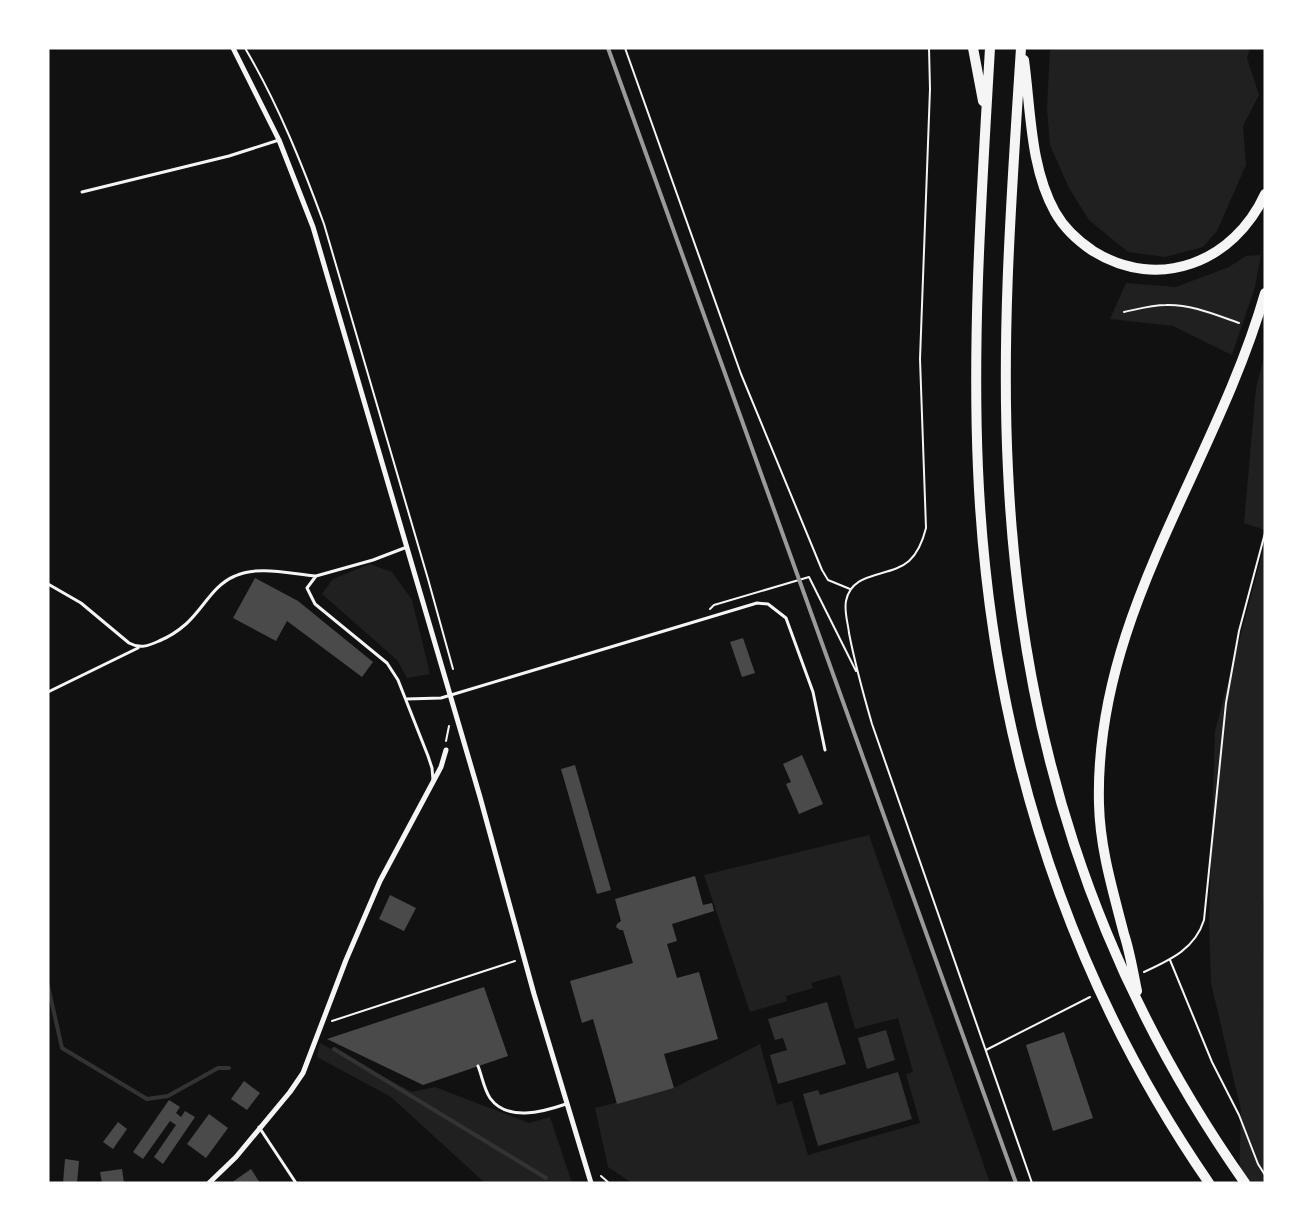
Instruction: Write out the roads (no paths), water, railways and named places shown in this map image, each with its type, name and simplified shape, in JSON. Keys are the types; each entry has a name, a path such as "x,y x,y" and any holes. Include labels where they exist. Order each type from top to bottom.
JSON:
{"highway":[{"path":"973,48 986,116"},
{"path":"990,48 977,293 977,453 986,577 995,648 1008,718 1035,824 1083,956 1139,1070 1165,1116 1209,1183"},
{"path":"1022,48 1034,148 1045,193 1056,215 1069,231 1083,244 1103,257 1130,266 1154,269 1169,269 1198,261 1210,256 1238,236 1249,223 1265,194"},
{"path":"1022,48 1010,224 1006,364 1008,481 1020,609 1037,712 1064,815 1098,913 1141,1009 1191,1100 1245,1183"},
{"path":"1141,1009 1125,934 1107,873 1101,838 1099,775 1108,699 1136,601 1230,391 1265,293"}],"street":[{"path":"232,48 279,141 313,227 450,694 523,958 591,1183"},
{"path":"209,1183 236,1157 303,1073 346,960 380,881 441,767 446,750"}],"lane":[{"path":"82,192 279,141"},
{"path":"48,692 138,648 171,636 188,623 222,583 242,573 253,571 316,576 374,560 407,547"},
{"path":"316,576 307,588 315,604 387,663 398,680 428,756 433,782"},
{"path":"48,584 81,603 138,648"},
{"path":"406,699 441,698 757,603 768,604 786,618 813,693 825,750"},
{"path":"478,1066 491,1099 499,1106 521,1113 534,1113 566,1104"},
{"path":"259,1127 296,1183"}],"waterway":[{"path":"48,986 62,1048 147,1099 168,1096 218,1068 229,1068"},
{"path":"334,1049 546,1178"}],"railway":[{"path":"608,48 1016,1183"}]}
